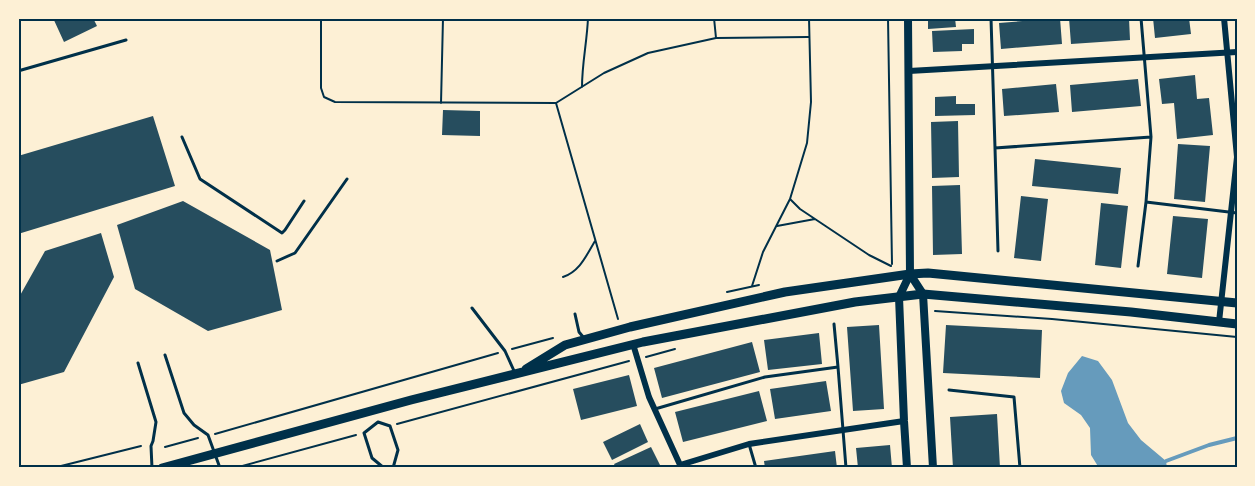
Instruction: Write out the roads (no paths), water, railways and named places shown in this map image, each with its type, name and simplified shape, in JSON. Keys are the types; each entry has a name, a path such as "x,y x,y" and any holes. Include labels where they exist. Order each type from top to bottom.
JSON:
{"main road":[{"path":"516,375 566,345 585,340 785,292 910,274 928,273 1237,303"},
{"path":"162,468 374,410 633,344 769,317 899,297 923,294 1131,312 1237,324"}],"street":[{"path":"907,468 899,297 910,274 908,18"},
{"path":"1219,322 1234,213 1237,157 1224,18"},
{"path":"909,71 1237,52"},
{"path":"910,274 923,294 933,468"},
{"path":"633,344 655,410 680,466 749,444 904,422"}],"lane":[{"path":"991,18 998,251"},
{"path":"1138,266 1151,137 1141,18"},
{"path":"18,70 126,40"},
{"path":"182,137 200,179 282,233 304,201"},
{"path":"995,148 1151,137"},
{"path":"277,261 296,253 346,179"},
{"path":"1146,202 1234,213"},
{"path":"472,308 505,351 516,375"},
{"path":"575,314 579,332 585,340"},
{"path":"834,324 846,468"},
{"path":"165,355 183,413 208,435 220,468"},
{"path":"138,363 156,422 151,446 152,468"},
{"path":"655,410 765,377 838,367"},
{"path":"949,390 1014,397 1020,468"},
{"path":"374,410 378,422"},
{"path":"378,422 364,433 372,458 384,468"},
{"path":"378,422 390,426 398,450 393,468"},
{"path":"749,444 756,468"}],"water":[{"path":"1082,356 1098,361 1112,380 1128,423 1141,440 1166,461 1167,468 1099,468 1091,455 1090,428 1081,415 1064,403 1061,391 1068,373"}],"waterway":[{"path":"1166,461 1209,445 1237,438"}]}
